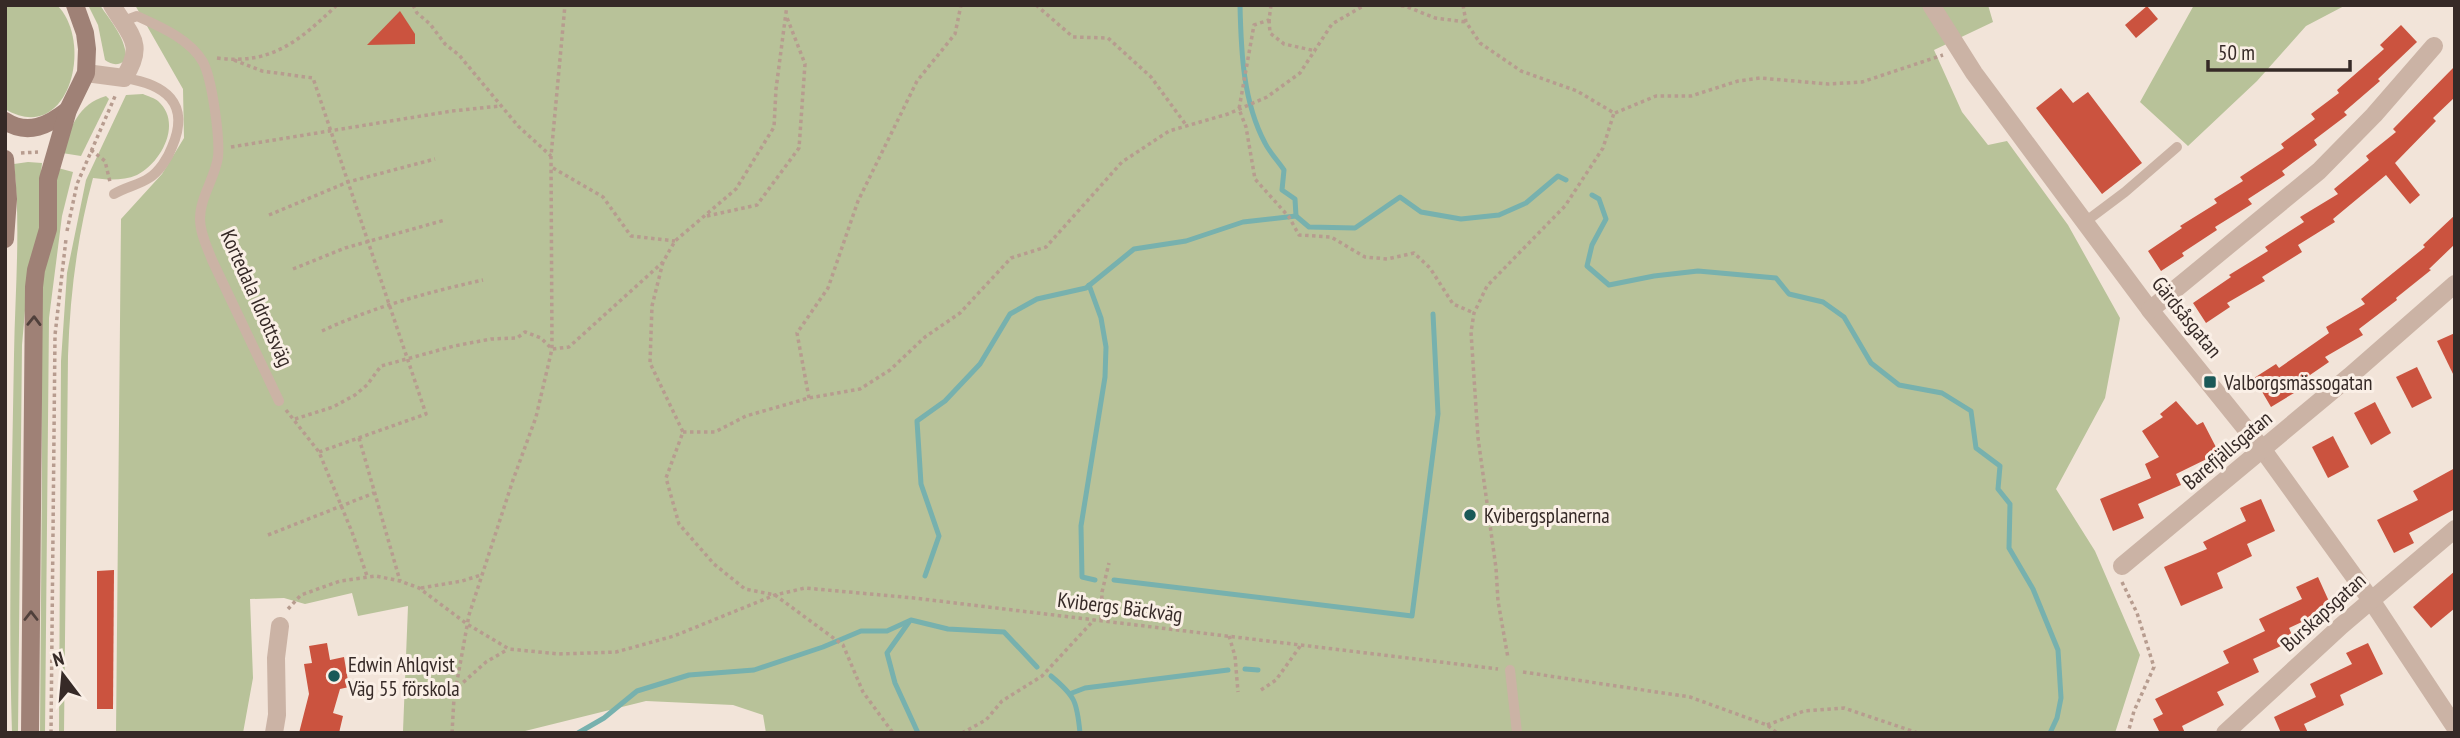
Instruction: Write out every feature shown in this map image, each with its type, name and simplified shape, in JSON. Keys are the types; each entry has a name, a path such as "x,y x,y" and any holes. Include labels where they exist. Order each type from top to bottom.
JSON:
{"main road":[{"path":"30,733 34,287 48,229 48,179 68,110 86,73 85,33 75,5"},
{"path":"5,121 18,127 37,128 47,125 68,110"},
{"path":"5,159 8,199 5,239"}],"street":[{"path":"86,73 124,78 132,66 136,52 135,43 112,5"},
{"name":"Gärdsåsgatan","path":"1931,5 1957,48 2150,310 2263,450 2371,600 2455,727"},
{"path":"2150,310 2319,171 2374,115 2434,46"},
{"name":"Barefjällsgatan","path":"2122,566 2424,314 2455,284"},
{"name":"Burskapsgatan","path":"2225,733 2371,600 2455,529"},
{"path":"274,733 277,715 276,658 280,626"}],"lane":[{"path":"121,22 137,16 180,38 197,55"},
{"name":"Kortedala Idrottsväg","path":"197,55 203,62 206,73 218,142 215,168 201,212 204,238 279,401"},
{"path":"114,194 151,177 169,155 179,125 175,105 160,89 152,83 124,78"},
{"path":"2085,222 2177,146"},
{"path":"1510,670 1517,733"}],"path":[{"path":"234,60 273,54 295,43 337,5"},
{"path":"413,5 444,44 459,55 517,126 551,156"},
{"path":"452,733 456,688 467,624 481,575 536,416 552,349 551,156 565,5"},
{"path":"787,5 774,127 736,188 675,241 663,262 652,306 650,363 683,432 666,478 679,524 714,565 745,589 775,595 843,645 863,692 893,733"},
{"path":"809,398 797,333 828,288 858,201 918,81 955,34 961,5"},
{"path":"1036,5 1073,37 1108,38 1151,77 1186,125"},
{"path":"1271,5 1270,33 1284,44 1316,51"},
{"path":"683,432 715,432 746,416 809,398 860,389 890,370 925,337 960,313 1011,258 1046,247 1122,162 1169,131 1228,114 1267,97 1300,73 1332,24 1364,5"},
{"path":"1394,5 1405,6 1435,18 1466,22"},
{"path":"1463,5 1466,22 1480,43 1521,71 1577,91 1614,113"},
{"path":"705,217 757,205 799,148 804,64 785,13"},
{"path":"1269,20 1254,25 1239,109 1246,127 1255,179 1289,217 1299,235 1331,237 1364,257 1387,259 1414,253 1430,268 1453,304 1474,313"},
{"path":"1614,113 1656,96 1691,96 1738,81 1760,78 1828,84 1862,82 1934,59 1957,48"},
{"path":"197,55 234,60 262,71 313,78 426,414 319,452"},
{"path":"51,733 55,335 62,256 77,184 124,78"},
{"path":"241,147 331,130 500,106"},
{"path":"1510,670 1498,601 1495,556 1478,438 1471,332 1474,313 1487,286 1565,206 1603,148 1614,113"},
{"path":"91,150 105,161 114,194"},
{"path":"269,215 348,182 435,159"},
{"path":"552,168 603,197 631,236 675,241"},
{"path":"293,269 368,242 445,220"},
{"path":"552,349 569,347 663,262"},
{"path":"322,331 346,319 435,291 483,280"},
{"path":"295,419 333,407 367,385 381,366 406,357 478,342 517,338 525,332 541,338 552,349"},
{"path":"279,401 319,452 367,576"},
{"path":"359,438 400,580"},
{"path":"268,535 374,493"},
{"path":"1101,620 1101,592 1109,563"},
{"path":"2122,566 2122,585 2137,613 2154,667 2134,711 2128,733"},
{"path":"419,589 481,575"},
{"name":"Kvibergs Bäckväg","path":"280,626 288,609 301,595 340,581 367,576 400,580 419,589 467,624 509,649 559,654 616,652 674,636 775,595 805,588 914,598 1510,670 1690,697 1767,725 1777,733"},
{"path":"962,733 986,720 1002,701 1042,676 1094,620"},
{"path":"1229,636 1235,656 1238,692"},
{"path":"1261,690 1276,680 1302,644"},
{"path":"456,688 486,662 509,649"},
{"path":"1767,725 1804,711 1844,708 1917,733"}],"green space":[{"path":"5,5 57,5 68,22 74,43 74,65 69,86 59,103 45,114 27,117 5,109"},
{"path":"88,5 100,5 118,31 126,52 126,60 123,62 115,64 105,60 98,25"},
{"path":"135,5 1988,5 1993,22 1934,50 1962,112 1988,145 2007,141 2068,225 2120,318 2105,398 2056,489 2095,551 2140,655 2115,733 766,733 763,715 733,705 646,701 517,733 403,731 408,606 358,616 352,593 305,604 284,598 250,599 253,678 243,733 116,733 121,219 162,174 184,138 183,89"},
{"path":"2194,5 2346,5 2306,26 2257,81 2188,146 2140,102"},
{"path":"143,94 157,100 165,110 169,120 166,142 154,161 137,175 115,180 93,178 75,266 68,356 64,733 59,733 61,361 67,273 86,180 126,95"},
{"path":"106,96 109,99 81,156 62,153 76,118 88,105"},
{"path":"42,163 39,194 41,221 26,299 22,345 18,733 12,733 10,638 17,236 14,164"},
{"path":"58,168 73,172 62,216 49,318 45,733 40,733 41,291"}],"building":[{"path":"2147,6 2158,19 2136,38 2125,25"},
{"path":"400,11 415,34 415,44 367,45"},
{"path":"2401,25 2417,42 2378,79 2380,81 2344,112 2347,115 2314,140 2317,145 2282,171 2285,175 2248,199 2252,204 2215,227 2217,230 2182,253 2184,256 2161,271 2148,251 2182,228 2180,226 2217,203 2214,199 2243,181 2240,177 2284,148 2281,144 2315,119 2311,114 2339,93 2337,90 2384,49 2380,45"},
{"path":"2455,66 2455,97 2433,118 2436,121 2395,163 2420,195 2410,204 2386,175 2333,219 2335,222 2298,245 2302,252 2262,277 2265,281 2227,303 2230,307 2206,323 2193,303 2231,277 2229,275 2268,251 2265,247 2304,222 2300,217 2338,194 2334,189 2369,160 2366,156 2396,132 2393,129"},
{"path":"2061,88 2073,103 2088,92 2142,163 2102,194 2036,108"},
{"path":"2455,215 2455,244 2429,269 2431,270 2359,329 2363,335 2325,357 2329,362 2291,388 2294,393 2271,407 2254,378 2276,364 2279,368 2329,333 2326,327 2365,304 2361,299 2425,247 2423,245"},
{"path":"2455,333 2455,378 2437,341"},
{"path":"2417,367 2432,398 2412,408 2396,377"},
{"path":"2176,401 2197,425 2203,422 2219,453 2176,474 2181,485 2138,504 2144,518 2113,531 2100,499 2151,478 2145,464 2159,457 2142,431 2163,417 2160,414"},
{"path":"2375,402 2391,433 2371,445 2354,413"},
{"path":"2333,436 2349,467 2328,478 2312,447"},
{"path":"2455,468 2455,509 2409,533 2414,543 2394,553 2377,520 2418,500 2413,491"},
{"path":"2261,499 2275,531 2247,544 2252,556 2217,573 2223,588 2181,606 2164,567 2207,549 2203,542 2246,521 2240,508"},
{"path":"114,570 113,709 97,709 97,571"},
{"path":"2455,571 2455,608 2431,628 2413,607"},
{"path":"2318,577 2332,608 2289,628 2294,640 2253,659 2259,672 2217,692 2224,705 2182,726 2185,733 2160,733 2153,719 2163,714 2155,699 2229,663 2223,651 2265,631 2259,619 2302,599 2296,587"},
{"path":"327,643 330,660 344,657 349,687 340,689 333,713 343,716 339,733 299,733 309,694 304,664 312,663 309,646"},
{"path":"2368,643 2383,674 2340,695 2344,705 2304,724 2308,733 2281,733 2274,717 2316,697 2310,684 2352,664 2346,653"}],"waterway":[{"path":"1240,5 1243,58 1252,111 1265,143 1284,170 1282,190 1295,199 1296,216 1309,227 1355,228 1400,197 1421,212 1461,219 1499,215 1526,203 1558,176 1566,180"},
{"path":"1592,195 1599,199 1606,219 1592,245 1587,266 1609,285 1698,271 1776,278 1789,294 1823,302 1844,317 1871,363 1899,385 1942,393 1971,411 1976,448 2000,466 1998,489 2010,504 2009,548 2033,589 2058,650 2061,698 2057,718 2050,733"},
{"path":"925,576 939,536 921,484 917,421 945,401 980,364 1010,314 1037,299 1086,288 1134,249 1186,241 1243,222 1296,216"},
{"path":"1089,285 1101,318 1106,347 1105,377 1081,526 1082,577 1095,580"},
{"path":"1114,580 1412,616 1438,414 1433,314"},
{"path":"578,733 604,718 637,691 689,675 754,670 861,631 887,631 911,620 948,629 1004,632 1037,667"},
{"path":"909,622 887,653 895,683 918,733"},
{"path":"1245,669 1258,670"},
{"path":"1072,693 1085,688 1228,670"},
{"path":"1051,676 1070,694 1078,713 1080,733"}],"place":[{"name":"Valborgsmässogatan","path":"2210,382"},
{"name":"Kvibergsplanerna","path":"1470,515"},
{"name":"Edwin Ahlqvist Väg 55 förskola","path":"334,676"}]}
